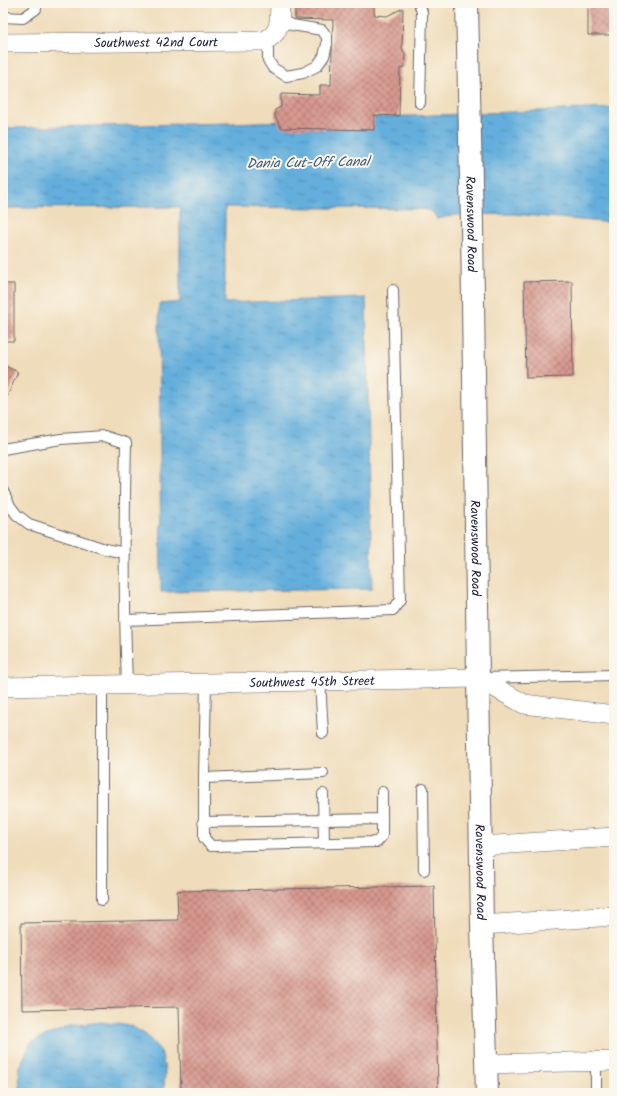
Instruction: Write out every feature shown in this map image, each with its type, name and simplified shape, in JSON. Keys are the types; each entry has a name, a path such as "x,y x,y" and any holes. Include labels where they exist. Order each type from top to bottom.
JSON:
{"street":[{"name":"Ravenswood Road","path":"467,3 472,225 482,925 487,1093"},
{"path":"264,41 272,38 278,30 280,10"},
{"name":"Southwest 42nd Court","path":"3,43 264,41"},
{"path":"478,678 524,704 614,715"},
{"name":"Southwest 45th Street","path":"3,687 478,678"},
{"path":"481,846 614,837"},
{"path":"482,925 614,916"},
{"path":"486,1064 605,1062"}],"lane":[{"path":"3,17 23,18 36,9 36,3"},
{"path":"418,3 422,12 420,103"},
{"path":"264,41 268,50 268,60 272,68 286,76 303,73 317,66 324,56 327,37 322,30 287,23 280,10"},
{"path":"125,620 393,610 400,600 393,290"},
{"path":"3,449 61,439 104,436 126,443 125,620 127,685"},
{"path":"3,492 10,506 17,515 29,524 105,549 125,553"},
{"path":"478,678 614,675"},
{"path":"320,681 323,733"},
{"path":"206,683 204,838 211,846 377,842 382,836 382,792"},
{"path":"102,685 102,900"},
{"path":"204,778 323,773"},
{"path":"422,789 424,870"},
{"path":"323,794 324,843"},
{"path":"204,822 382,819"},
{"path":"596,1093 605,1062"}],"water":[{"name":"Dania Cut-Off Canal","path":"614,108 614,223 513,214 455,215 437,219 433,212 424,209 225,207 225,303 366,298 372,589 161,592 159,304 180,302 180,207 3,208 3,128 232,123"},
{"path":"101,1022 131,1026 145,1034 161,1051 165,1070 164,1093 20,1093 19,1069 31,1042 70,1026"}],"building":[{"path":"295,3 374,3 375,15 387,16 403,8 402,48 405,54 404,67 400,69 399,116 374,115 374,130 281,128 275,116 275,110 281,107 281,94 320,95 320,85 331,85 333,20 295,19"},
{"path":"588,3 614,3 614,35 588,35"},
{"path":"572,281 573,377 526,378 524,282"},
{"path":"3,284 14,284 14,341 3,341"},
{"path":"3,365 18,372 7,397 3,395"},
{"path":"434,886 438,1093 181,1093 179,1007 22,1010 21,923 178,920 177,891"}]}
